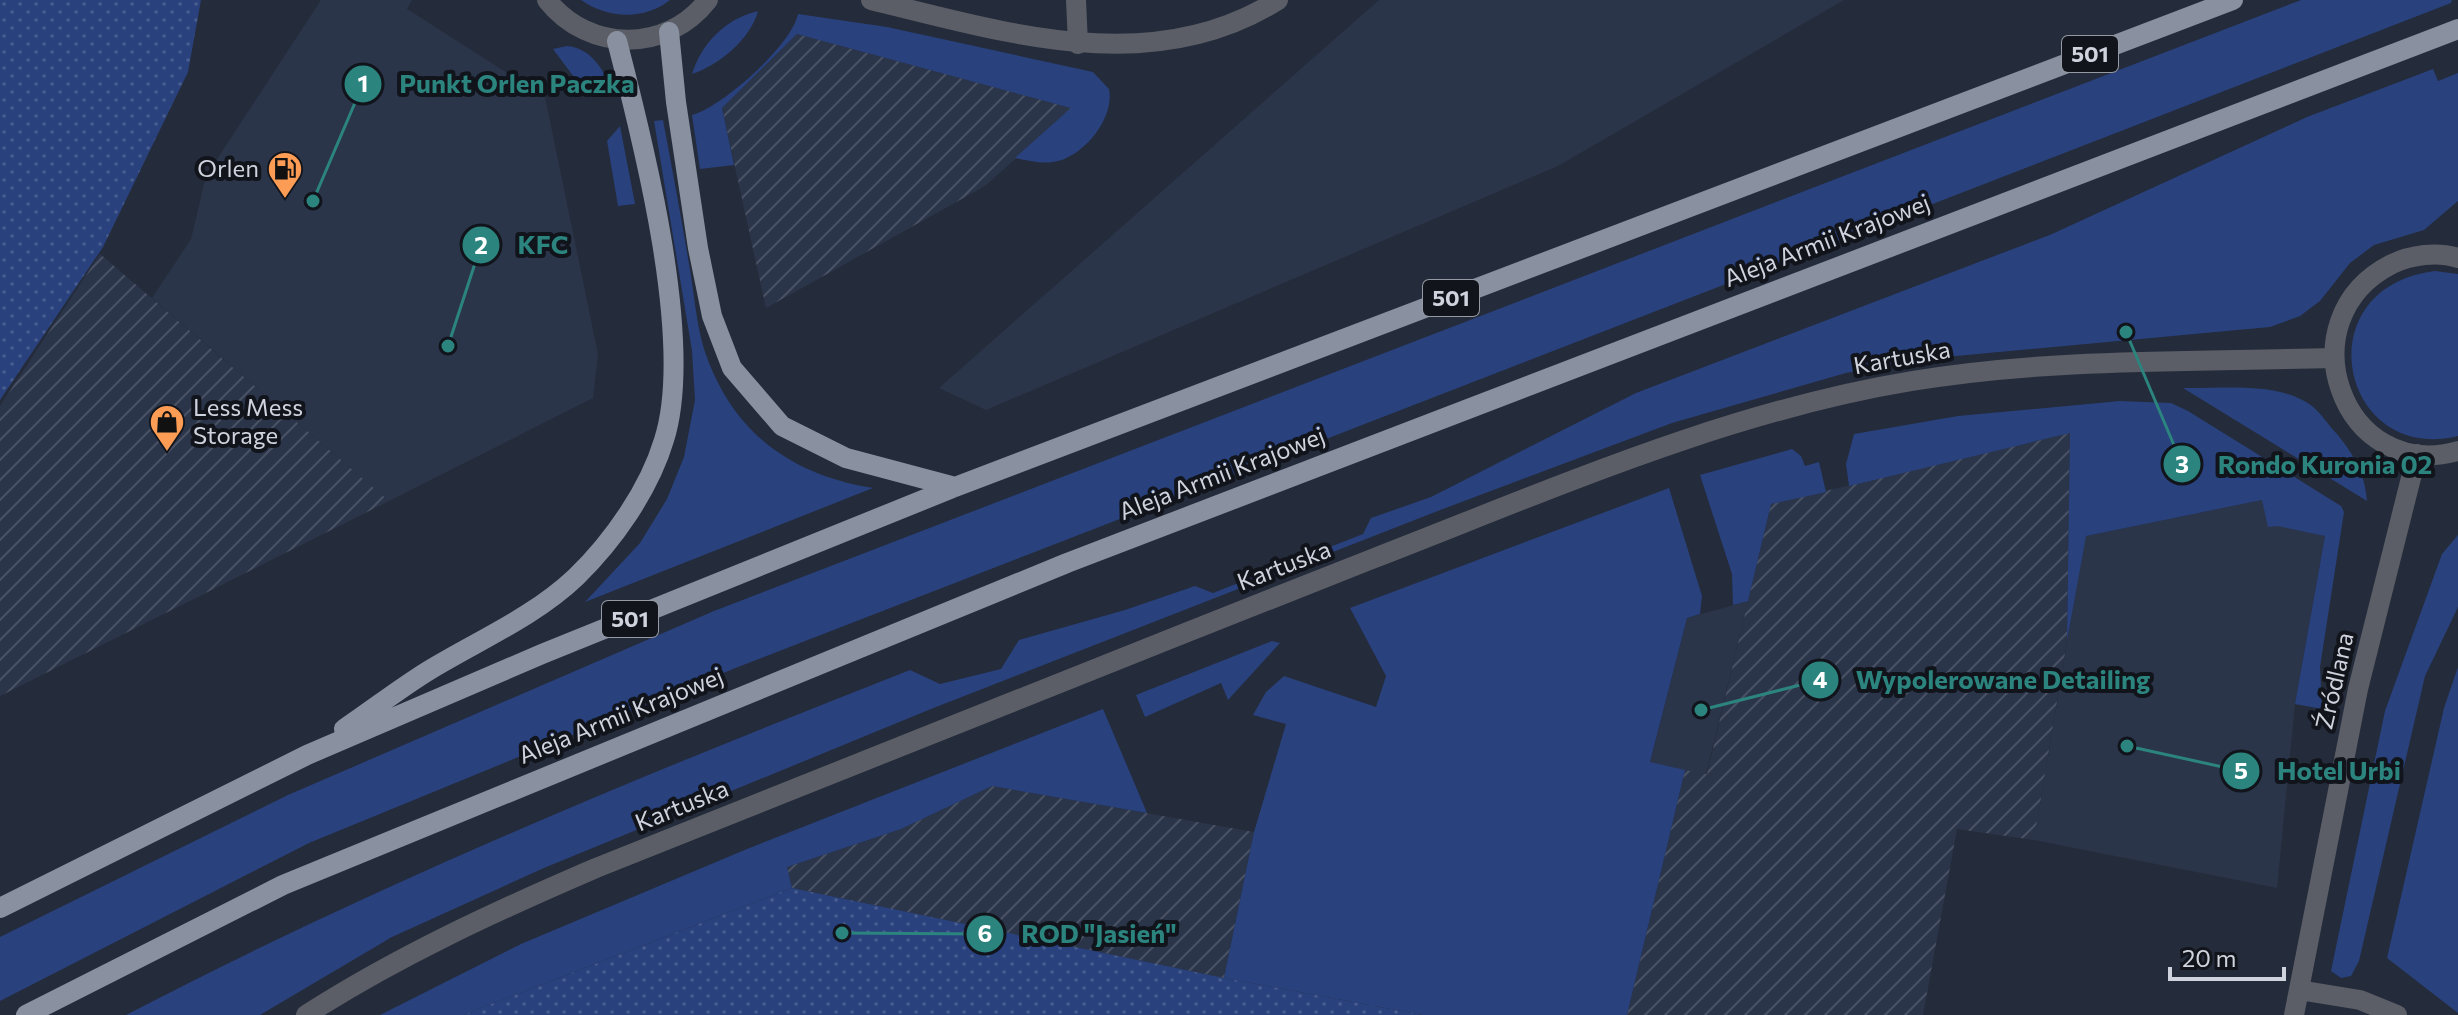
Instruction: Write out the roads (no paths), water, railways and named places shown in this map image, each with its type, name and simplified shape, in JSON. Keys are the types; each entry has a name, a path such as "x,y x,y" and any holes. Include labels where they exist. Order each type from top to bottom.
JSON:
{"main road":[{"name":"501","path":"0,908 307,755 542,654 955,487 2233,0"},
{"name":"Aleja Armii Krajowej","path":"26,1015 283,885 1052,568 2458,29"},
{"path":"669,32 698,248 712,316 732,368 782,426 846,458 955,487"},
{"path":"307,755 427,672 519,618 575,578 615,534 664,440 674,346 666,278 634,108 617,41"}],"street":[{"path":"547,0 574,26 617,41 644,40 669,32 696,15 708,0"},
{"path":"871,0 1002,31 1078,44 1128,46 1200,34 1256,14 1278,0"},
{"path":"1076,0 1078,44"},
{"path":"2458,258 2426,255 2401,260 2378,271 2359,288 2344,309 2336,333 2333,358 2338,385 2349,410 2367,431 2390,446 2417,454 2458,451"},
{"name":"Kartuska","path":"306,1015 393,963 486,915 596,868 1271,597 1670,443 1815,401 1911,381 2009,368 2333,358"},
{"name":"Źródlana","path":"2294,1015 2358,689 2417,454"},
{"path":"2299,990 2360,1000 2397,1015"}],"place":[{"name":"Orlen","path":"285,200"},
{"name":"Punkt Orlen Paczka","path":"313,201"},
{"name":"Rondo Kuronia 02","path":"2126,332"},
{"name":"KFC","path":"448,346"},
{"name":"Less Mess Storage","path":"167,453"},
{"name":"Wypolerowane Detailing","path":"1701,710"},
{"name":"Hotel Urbi","path":"2127,746"},
{"name":"ROD \"Jasień\"","path":"842,933"}]}
